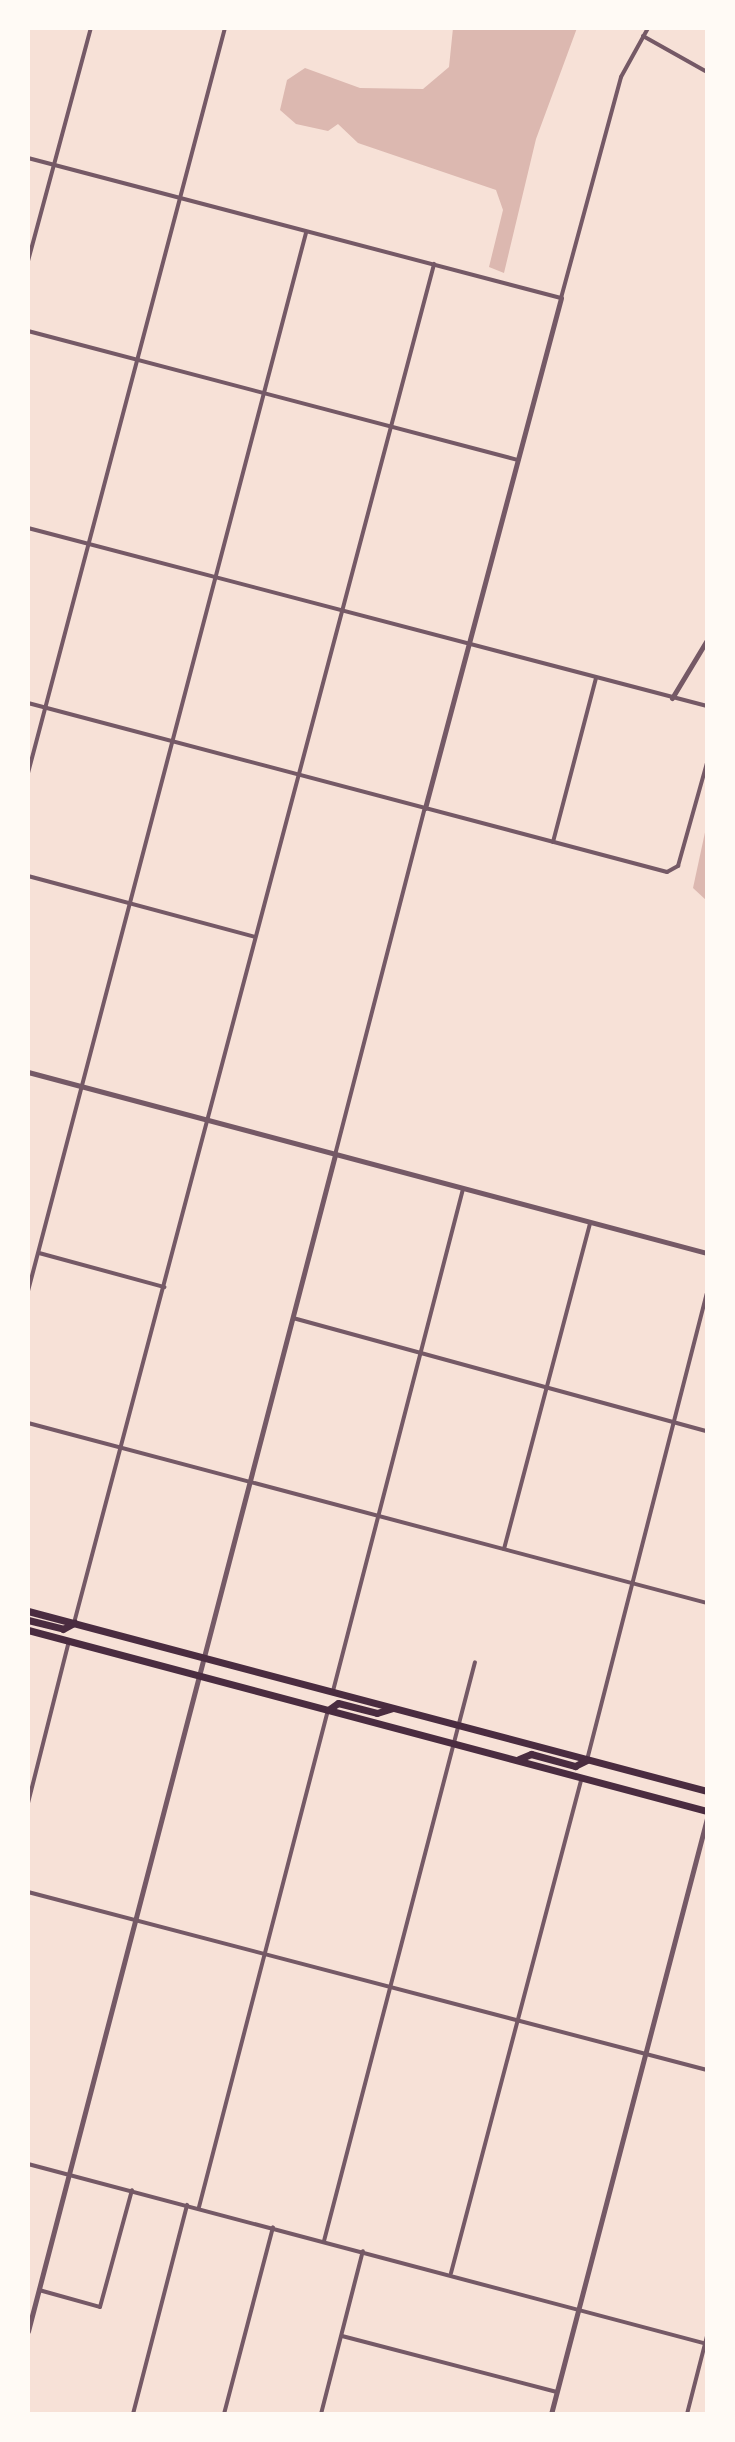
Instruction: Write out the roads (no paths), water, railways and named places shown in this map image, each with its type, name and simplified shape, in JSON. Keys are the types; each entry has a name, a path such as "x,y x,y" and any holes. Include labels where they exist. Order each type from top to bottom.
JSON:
{"main road":[{"path":"28,1611 707,1791"},
{"path":"28,1620 63,1629 74,1623"},
{"path":"28,1630 707,1811"},
{"path":"328,1710 338,1703 377,1713 394,1708"},
{"path":"517,1760 531,1754 575,1766 587,1760"}],"street":[{"path":"28,261 91,28"},
{"path":"28,773 225,28"},
{"path":"28,2331 561,298 621,77 648,28"},
{"path":"643,36 707,72"},
{"path":"28,158 561,298"},
{"path":"28,1291 306,233"},
{"path":"74,1623 434,264"},
{"path":"28,331 518,460"},
{"path":"28,528 707,706"},
{"path":"672,698 707,640"},
{"path":"553,842 596,678"},
{"path":"28,703 659,871 678,866 707,763"},
{"path":"28,876 255,937"},
{"path":"28,1072 707,1253"},
{"path":"333,1691 463,1189"},
{"path":"504,1550 590,1223"},
{"path":"39,1253 164,1287"},
{"path":"587,1760 707,1294"},
{"path":"293,1318 707,1431"},
{"path":"28,1423 707,1603"},
{"path":"28,1803 69,1641"},
{"path":"324,2241 475,1662"},
{"path":"199,2208 328,1710"},
{"path":"451,2273 582,1777"},
{"path":"551,2414 707,1818"},
{"path":"28,1892 515,2023 707,2070"},
{"path":"28,2164 451,2273 706,2344"},
{"path":"39,2290 100,2307 132,2190"},
{"path":"133,2414 187,2205"},
{"path":"224,2414 273,2227"},
{"path":"321,2414 363,2251"},
{"path":"342,2336 557,2392"},
{"path":"687,2414 707,2336"}]}
